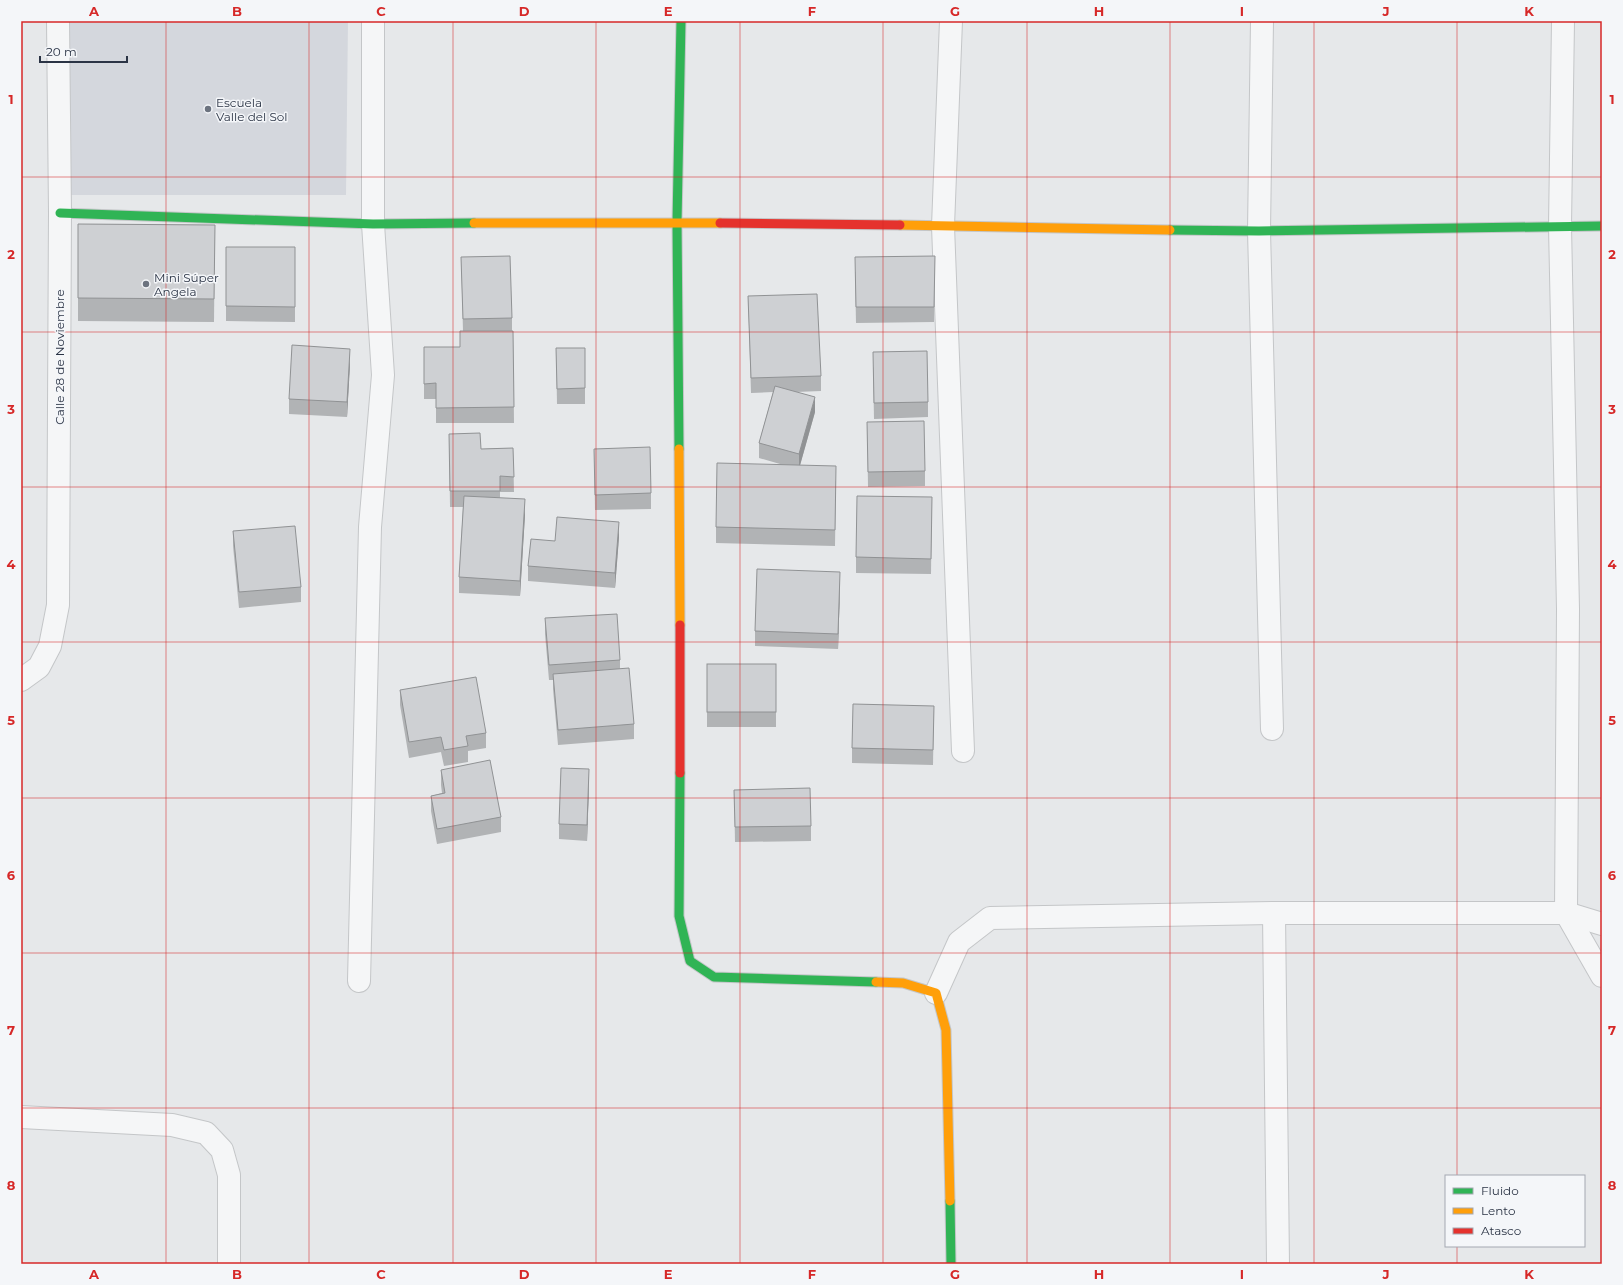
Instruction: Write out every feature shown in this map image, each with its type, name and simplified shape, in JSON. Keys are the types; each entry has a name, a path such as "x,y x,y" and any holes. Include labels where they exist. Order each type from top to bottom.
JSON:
{"street":[{"name":"Calle 28 de Noviembre","path":"21,680 39,667 50,646 58,605 60,213 58,21"},
{"path":"359,981 370,527 383,375 373,224 373,21"},
{"path":"681,21 677,222 681,713 679,916 690,961 714,977 903,983 936,993"},
{"path":"951,21 943,226 963,751"},
{"path":"1262,21 1259,231 1272,729"},
{"path":"1563,21 1560,226 1568,610 1566,913 1602,976"},
{"path":"60,213 373,224 677,222 1259,231 1602,226"},
{"path":"1274,913 1278,1264"},
{"path":"951,1264 946,1030 936,993 959,942 990,918 1274,913 1566,913 1602,924"},
{"path":"21,1117 172,1125 206,1133 222,1150 228,1175 229,1264"}],"shaded area":[{"name":"Escuela Valle del Sol","path":"348,21 346,195 69,195 70,23"}],"building":[{"name":"Mini Súper Angela","path":"78,224 215,225 214,299 78,298"},
{"path":"226,247 295,247 295,307 226,306"},
{"path":"510,256 512,318 463,319 461,257"},
{"path":"935,256 934,307 856,307 855,257"},
{"path":"817,294 821,376 751,378 748,296"},
{"path":"460,331 513,331 514,407 436,408 436,383 424,384 424,347 460,347"},
{"path":"292,345 350,349 347,402 289,399"},
{"path":"556,348 585,348 585,388 557,389"},
{"path":"927,351 928,402 874,403 873,352"},
{"path":"775,386 815,397 799,454 759,443"},
{"path":"924,421 925,471 868,472 867,422"},
{"path":"480,433 481,449 513,448 514,477 500,476 500,491 450,491 449,434"},
{"path":"650,447 651,493 595,495 594,449"},
{"path":"717,463 836,466 835,530 716,527"},
{"path":"464,496 525,499 520,581 459,577"},
{"path":"857,496 932,497 931,559 856,557"},
{"path":"557,517 619,522 615,573 528,566 531,539 555,541"},
{"path":"295,526 301,587 239,592 233,531"},
{"path":"757,569 840,572 838,634 755,631"},
{"path":"617,614 620,660 549,665 545,618"},
{"path":"707,664 776,664 776,712 707,712"},
{"path":"629,668 634,724 558,730 553,674"},
{"path":"476,677 486,733 466,736 468,746 444,750 441,737 409,742 400,690"},
{"path":"853,704 934,706 933,750 852,748"},
{"path":"490,760 501,817 437,829 431,796 445,793 441,770"},
{"path":"561,768 589,769 587,825 559,824"},
{"path":"810,788 811,826 735,827 734,790"}],"traffic: fast":[{"path":"679,449 677,222 681,21"},
{"path":"60,213 373,224 474,223"},
{"path":"1170,230 1259,231 1602,226"},
{"path":"680,773 679,916 690,961 714,977 876,982"},
{"path":"950,1201 951,1264"}],"traffic: slow":[{"path":"474,223 720,223"},
{"path":"900,225 1170,230"},
{"path":"679,449 680,625"},
{"path":"876,982 903,983 936,993 946,1030 950,1201"}],"traffic: jam":[{"path":"720,223 900,225"},
{"path":"680,625 680,773"}],"place":[{"name":"Escuela Valle del Sol","path":"208,109"},
{"name":"Mini Súper Angela","path":"146,284"}]}
